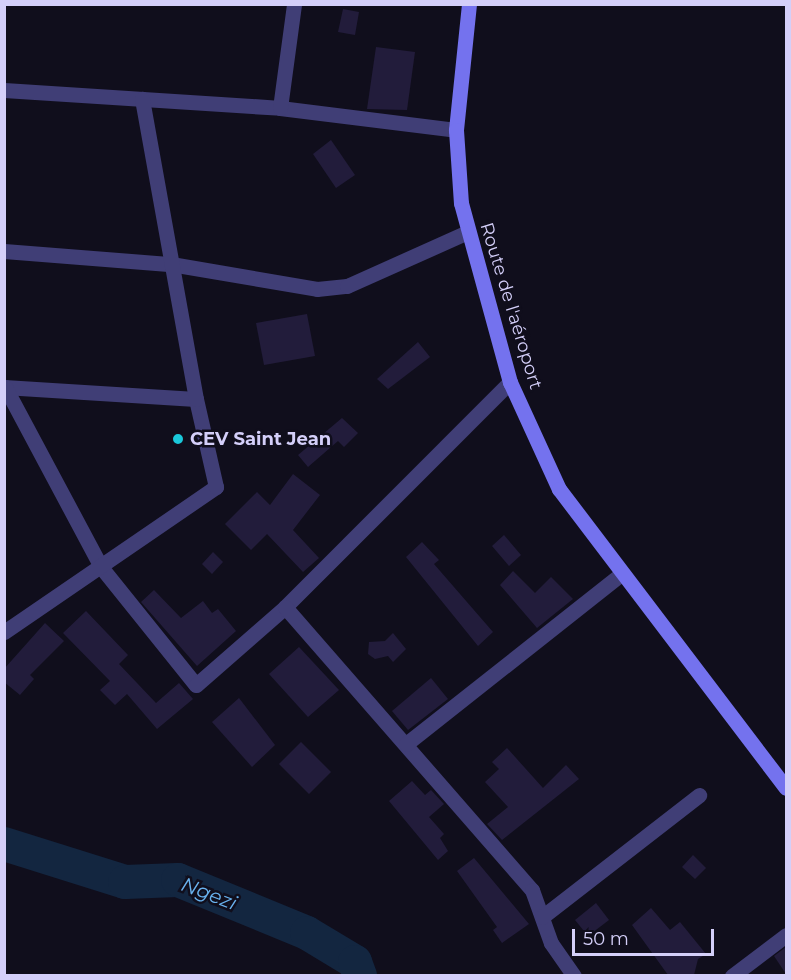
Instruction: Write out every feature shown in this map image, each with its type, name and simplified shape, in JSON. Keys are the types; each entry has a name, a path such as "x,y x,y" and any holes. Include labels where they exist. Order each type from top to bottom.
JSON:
{"street":[{"path":"280,108 294,4"},
{"name":"Route de l'aéroport","path":"469,4 456,130 468,232 510,382 560,489 621,574 786,788"},
{"path":"4,90 280,108 456,130"},
{"path":"4,632 216,487 196,399 142,99"},
{"path":"4,251 171,264 317,289 347,286 468,232"},
{"path":"5,387 101,567 196,685 285,607 510,382"},
{"path":"5,387 196,399"},
{"path":"406,744 621,574"},
{"path":"285,607 532,890 551,943 574,975"},
{"path":"542,917 699,795"},
{"path":"732,975 786,935"}],"building":[{"path":"343,9 359,12 355,35 338,32"},
{"path":"376,47 415,52 407,110 367,109"},
{"path":"331,140 355,175 336,188 313,154"},
{"path":"307,314 315,356 264,365 256,323"},
{"path":"418,342 430,357 388,389 377,379"},
{"path":"342,418 358,433 344,447 338,441 308,467 298,455"},
{"path":"293,474 320,495 293,530 319,558 303,572 267,534 251,550 225,524 257,492 270,505"},
{"path":"504,535 521,555 509,566 492,546"},
{"path":"422,542 439,560 434,564 493,632 478,646 406,557"},
{"path":"213,552 223,562 212,574 202,564"},
{"path":"513,571 535,593 551,577 573,599 537,628 500,585"},
{"path":"154,590 181,618 203,601 212,613 218,609 236,631 197,666 141,602"},
{"path":"86,611 128,655 119,664 156,703 179,683 193,699 157,729 127,694 115,705 100,690 110,681 63,633"},
{"path":"45,623 64,641 30,675 34,679 20,695 4,682 4,669"},
{"path":"393,633 406,649 393,662 388,656 375,659 368,654 369,642 385,641"},
{"path":"299,647 339,690 308,717 269,674"},
{"path":"431,678 448,699 408,730 392,711"},
{"path":"239,698 275,745 252,767 212,722"},
{"path":"301,742 331,772 309,794 279,764"},
{"path":"507,748 543,788 566,765 579,779 502,840 487,824 508,807 485,782 499,769 492,762"},
{"path":"412,781 425,795 431,790 444,804 429,817 444,834 440,838 448,851 438,860 389,801"},
{"path":"693,855 706,868 695,879 682,867"},
{"path":"474,858 529,924 502,943 493,930 497,927 457,871"},
{"path":"596,903 609,920 588,936 575,920"},
{"path":"651,908 670,930 680,922 706,954 698,959 694,975 668,975 632,925"},
{"path":"786,947 786,974 774,956"}],"waterway":[{"name":"Ngezi","path":"4,844 125,882 178,880 307,933 355,962 360,976"}],"place":[{"name":"CEV Saint Jean","path":"178,439"}]}
